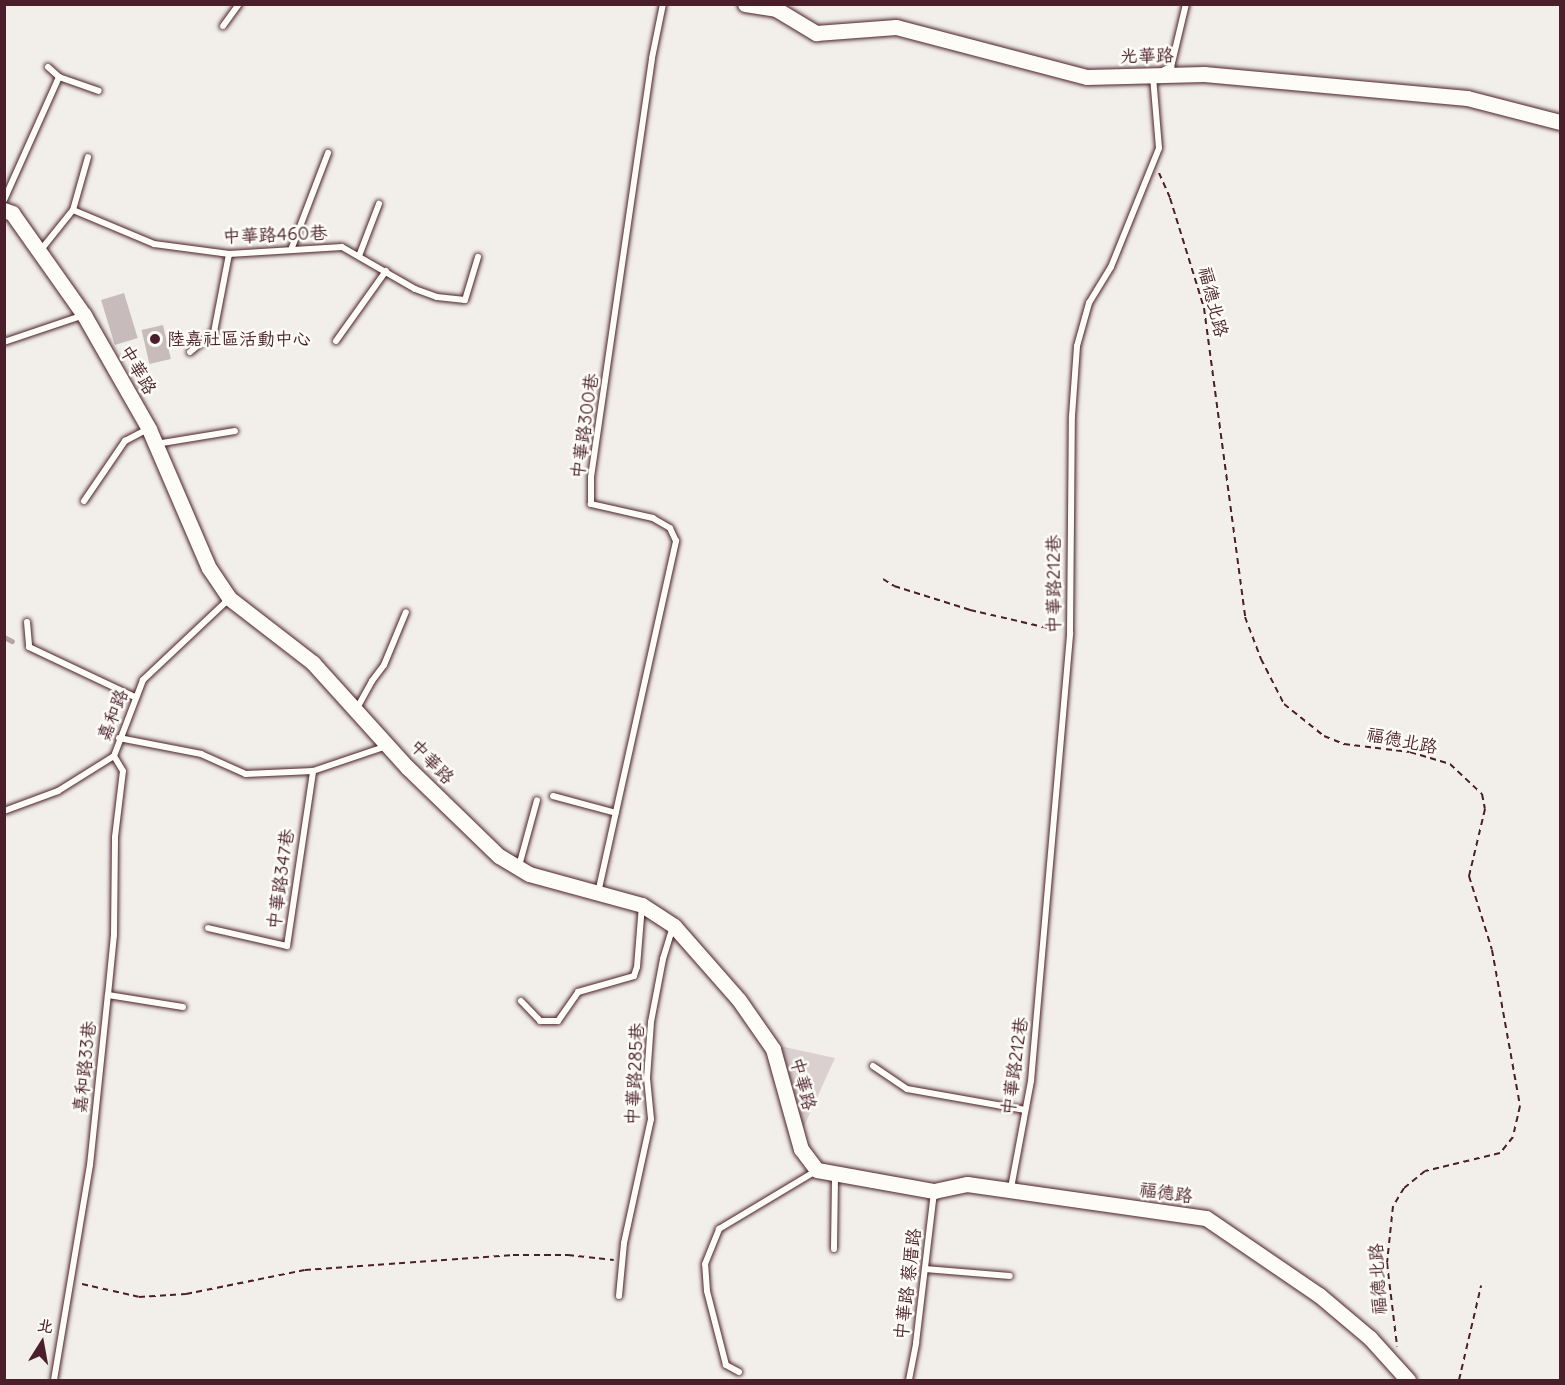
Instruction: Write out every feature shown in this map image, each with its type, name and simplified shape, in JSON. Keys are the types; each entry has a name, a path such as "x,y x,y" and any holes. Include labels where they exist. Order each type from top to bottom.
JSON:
{"street":[{"name":"光華路","path":"745,4 776,9 816,33 896,27 1088,77 1204,74 1467,98 1560,122"},
{"name":"中華路","path":"4,210 12,213 84,315 149,429 209,568 229,598 313,663 390,745 407,767 500,856 529,874 642,905 674,926 739,1000 773,1049 801,1149 817,1170"},
{"path":"817,1170 934,1191"},
{"name":"福德路","path":"934,1191 967,1184 1010,1192 1206,1218 1319,1294 1370,1338 1405,1377"}],"lane":[{"path":"223,26 239,4"},
{"name":"中華路300巷","path":"597,893 676,541 670,528 653,518 591,504 591,477 652,58 663,4"},
{"path":"1153,75 1171,67 1186,4"},
{"path":"48,67 59,77 99,90"},
{"name":"中華路212巷","path":"1010,1192 1031,1081 1048,909 1070,633 1072,416 1077,346 1089,303 1111,267 1159,148 1153,75"},
{"path":"4,200 59,77"},
{"path":"291,250 328,153"},
{"path":"39,251 72,210 88,157"},
{"path":"359,256 379,204"},
{"name":"中華路460巷","path":"72,210 154,244 229,254 342,247 415,289 437,297 465,300 478,257"},
{"path":"190,352 214,332 229,254"},
{"path":"336,341 386,271"},
{"path":"4,342 84,315"},
{"path":"84,501 125,441 149,429"},
{"path":"155,444 234,431"},
{"name":"嘉和路","path":"4,811 58,790 114,756 143,680 229,598"},
{"path":"356,710 384,665 406,612"},
{"path":"27,622 29,647 135,697"},
{"path":"119,738 201,754 246,774 313,771 390,745"},
{"name":"嘉和路33巷","path":"54,1380 90,1166 114,935 115,837 123,771 114,756"},
{"name":"中華路347巷","path":"208,928 286,946 313,771"},
{"path":"553,796 616,813"},
{"path":"519,867 537,800"},
{"path":"521,1000 540,1021 558,1021 578,992 634,976 642,905"},
{"name":"中華路285巷","path":"619,1296 622,1261 651,1119 648,1078 651,1022 663,959 674,926"},
{"path":"108,995 183,1007"},
{"path":"873,1066 907,1089 1025,1110"},
{"path":"739,1372 726,1365 707,1291 705,1264 719,1228 817,1170"},
{"path":"834,1249 835,1173"},
{"name":"中華路 蔡厝路","path":"909,1380 934,1191"},
{"path":"925,1269 1010,1276"}],"path":[{"name":"福德北路","path":"1154,162 1170,198 1204,308 1245,617 1261,659 1284,704 1324,736 1344,744 1410,752 1449,764 1482,794 1485,809 1469,876 1492,950 1520,1106 1513,1137 1500,1153 1425,1171 1404,1188 1393,1206 1387,1263 1405,1377"},
{"path":"883,579 894,586 970,610 1070,633"},
{"path":"70,1281 139,1298 186,1294 305,1270 568,1254 622,1261"},
{"path":"1459,1380 1481,1287"}],"shaded area":[{"path":"775,1045 835,1058 800,1135"}],"building":[{"path":"124,293 138,338 115,345 101,300"},
{"name":"陸嘉社區活動中心","path":"163,325 171,359 149,364 142,330"}],"waterway":[{"path":"4,637 12,641"}],"place":[{"name":"陸嘉社區活動中心","path":"155,339"}]}
